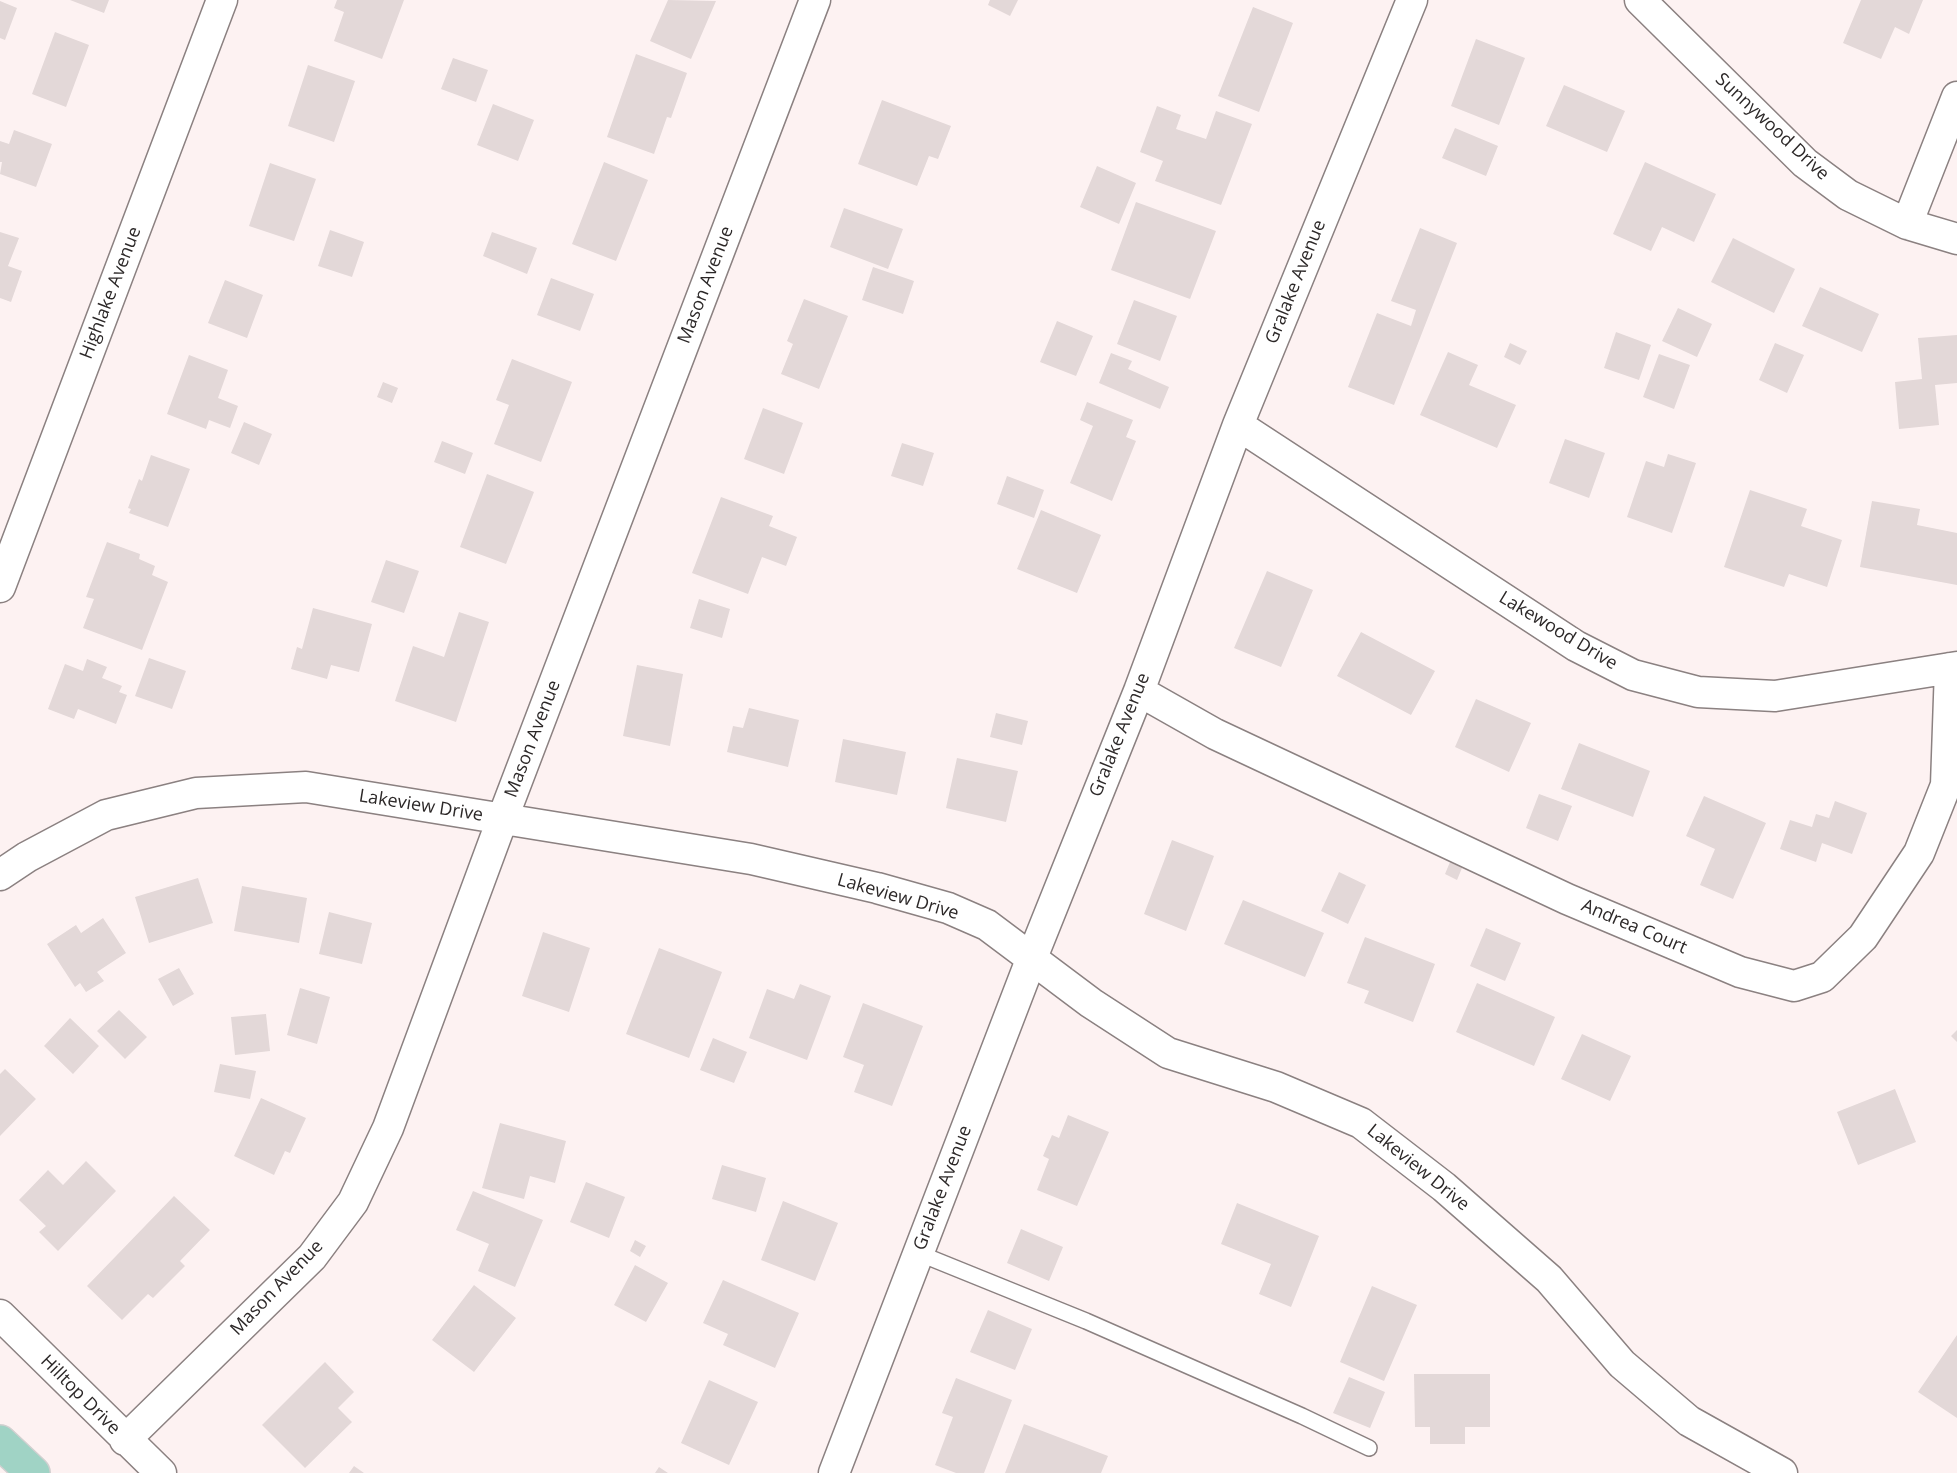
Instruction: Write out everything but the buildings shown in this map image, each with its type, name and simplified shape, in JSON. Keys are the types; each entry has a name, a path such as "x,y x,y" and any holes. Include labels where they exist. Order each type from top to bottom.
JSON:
{"main road":[{"path":"0,1442 33,1473"}],"street":[{"name":"Highlake Avenue","path":"0,587 222,0"},
{"name":"Mason Avenue","path":"125,1440 312,1257 353,1202 388,1128 502,820 815,0"},
{"name":"Gralake Avenue","path":"834,1473 1030,960 1139,691 1238,424 1412,0"},
{"name":"Sunnywood Drive","path":"1640,0 1805,163 1848,195 1907,224 1957,239"},
{"path":"1907,224 1957,97"},
{"name":"Lakewood Drive","path":"1238,424 1576,646 1633,675 1698,692 1775,696 1953,668"},
{"name":"Andrea Court","path":"1139,691 1215,734 1567,899 1740,972 1794,986 1822,976 1863,937 1919,853 1946,785 1953,668"},
{"name":"Lakeview Drive","path":"0,875 27,856 106,815 196,793 306,787 751,859 877,888 948,908 987,925 1030,960 1168,1053 1276,1087 1361,1123 1444,1187 1549,1279 1622,1364 1689,1421 1782,1473"},
{"name":"Hilltop Drive","path":"0,1315 161,1473"}],"lane":[{"path":"918,1253 1086,1321 1369,1448"}]}
